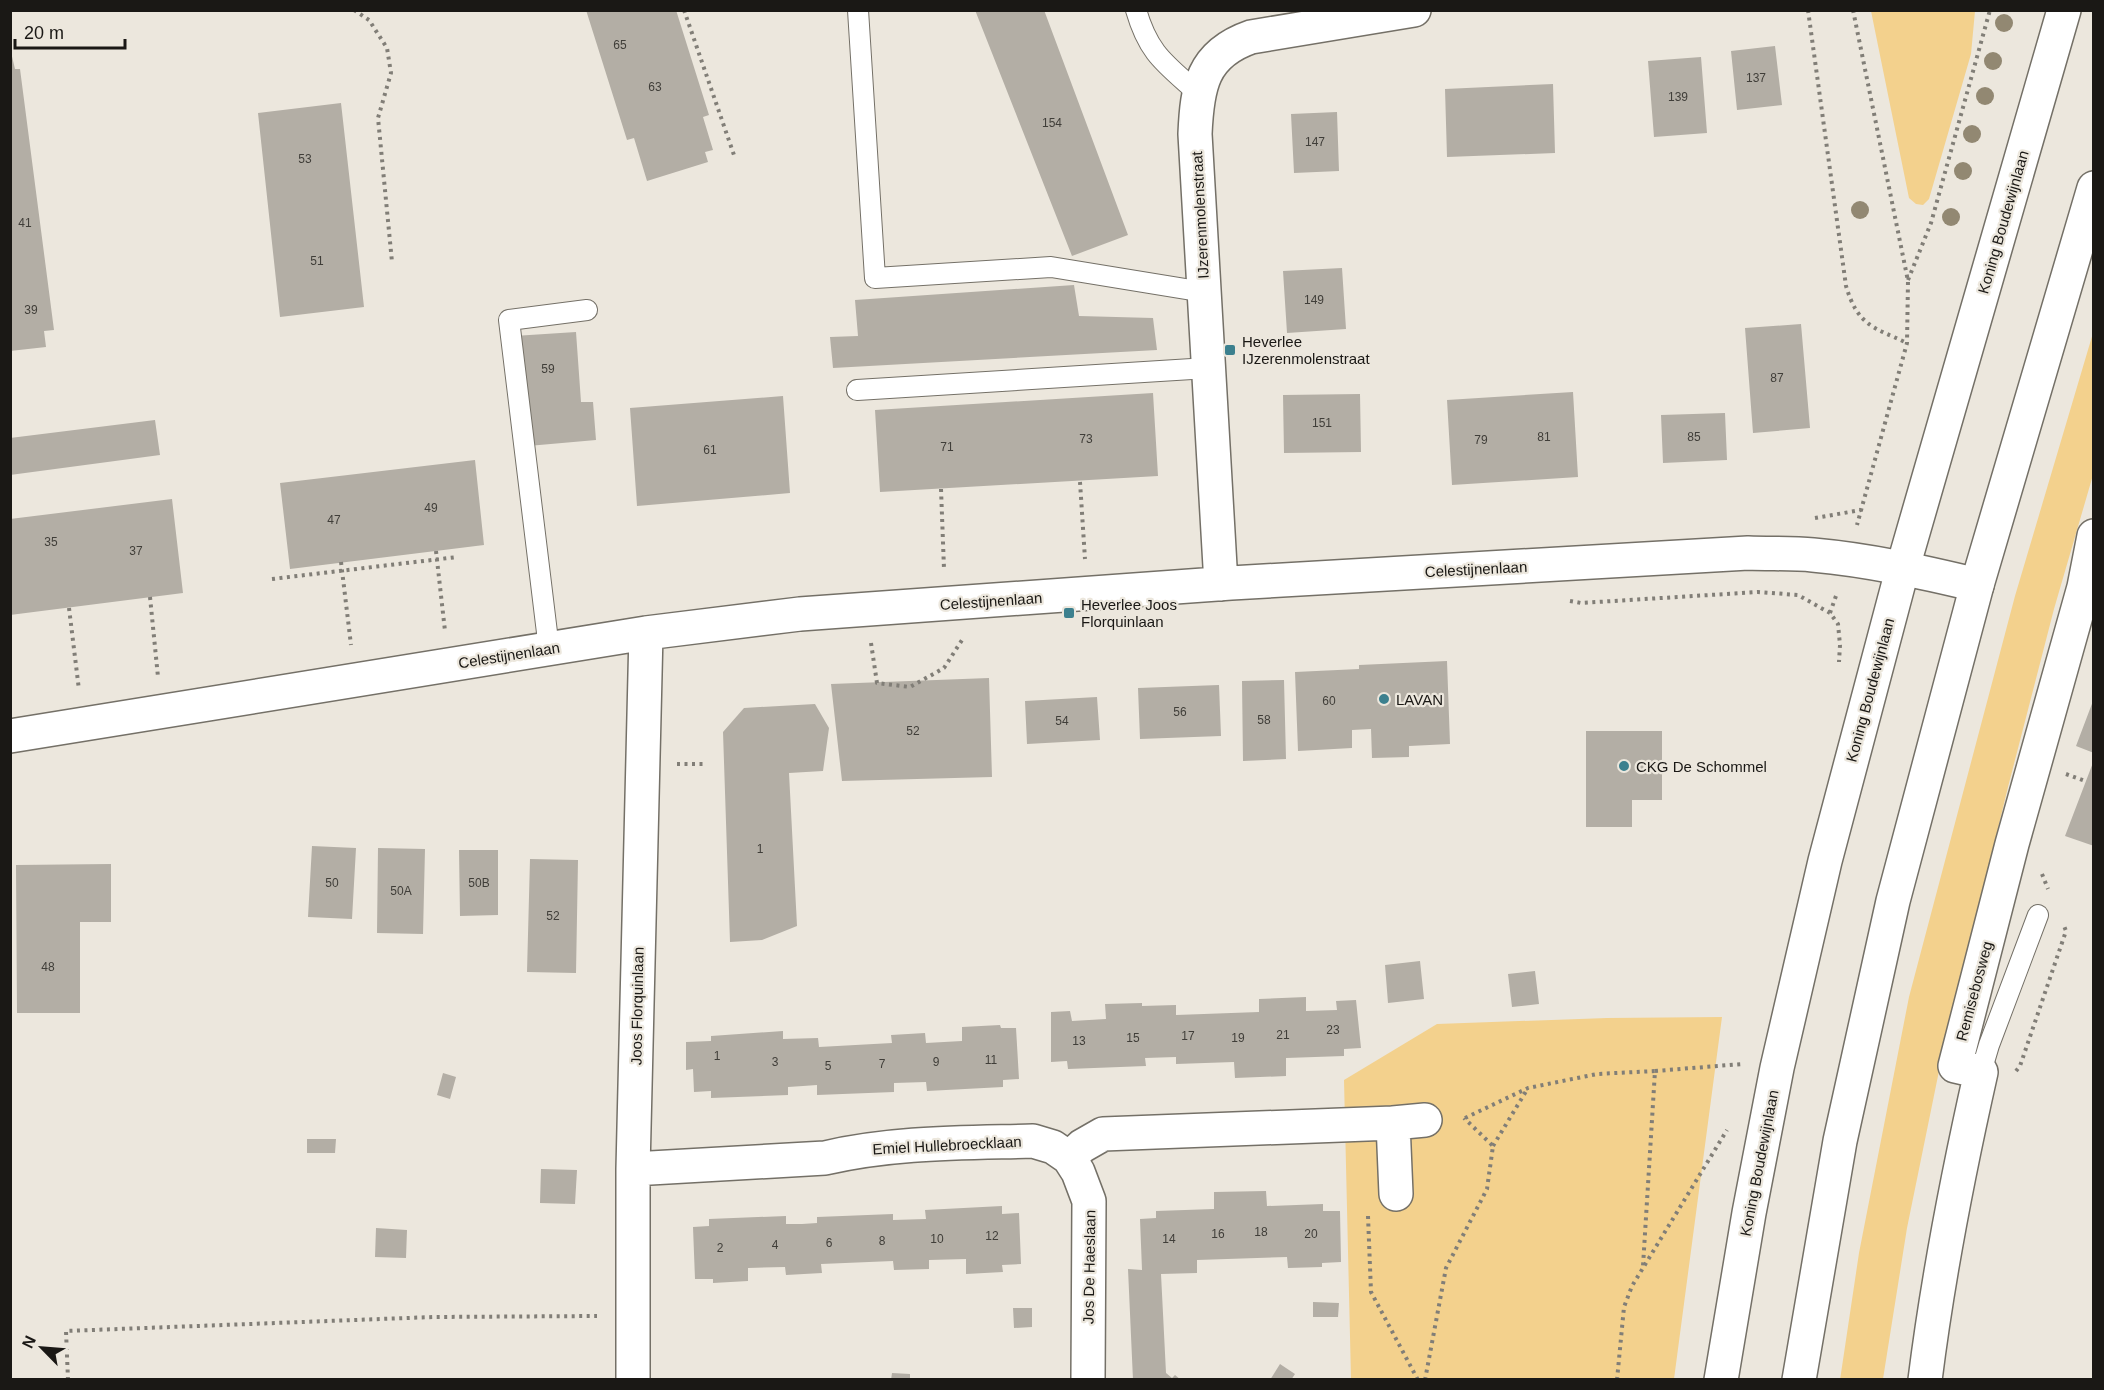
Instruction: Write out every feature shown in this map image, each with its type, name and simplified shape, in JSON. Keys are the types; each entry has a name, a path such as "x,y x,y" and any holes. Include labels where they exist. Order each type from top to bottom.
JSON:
{"main road":[{"name":"IJzerenmolenstraat","path":"1221,584 1195,134 1203,78 1210,64 1221,52 1251,37 1414,10"},
{"name":"Koning Boudewijnlaan","path":"1721,1380 1749,1213 1777,1068 1825,861 1903,567 2064,10"},
{"path":"1799,1380 1840,1141 1893,902 1977,585 2094,188"},
{"name":"Remisebosweg","path":"1982,1072 1954,1066 2015,833 2089,589 2094,536"},
{"name":"Celestijnenlaan","path":"10,736 646,633 800,615 1221,584 1748,554 1811,555 1903,567 1977,585"},
{"name":"Joos Florquinlaan","path":"633,1380 633,1169 646,633"},
{"path":"1924,1380 1936,1293 1957,1180 1982,1072"},
{"path":"1069,1158 1082,1146 1103,1134 1409,1122 1382,1199"},
{"name":"Emiel Hullebroecklaan","path":"633,1169 825,1158 889,1146 1033,1141 1053,1147 1069,1158"},
{"name":"Jos De Haeslaan","path":"1069,1158 1078,1172 1089,1201 1088,1380"}],"lane":[{"path":"858,10 875,278 1051,267 1204,291"},
{"path":"1136,10 1143,33 1151,48 1199,94"},
{"path":"549,649 509,320 586,310"},
{"path":"856,390 1208,368"},
{"path":"1982,1072 1989,1045 2038,915"}],"path":[{"path":"354,10 369,20 387,48 391,73 378,118 392,262"},
{"path":"684,10 735,158"},
{"path":"1808,10 1846,286 1854,308 1863,321 1907,343"},
{"path":"1853,10 1908,281 1907,343 1858,522"},
{"path":"1908,281 1931,224 1990,10"},
{"path":"1080,482 1088,594"},
{"path":"941,489 945,604"},
{"path":"1811,518 1861,510"},
{"path":"436,551 450,665"},
{"path":"272,579 457,557"},
{"path":"341,562 355,679"},
{"path":"1798,595 1830,613 1838,624 1840,645 1838,668"},
{"path":"150,597 162,711"},
{"path":"1830,613 1834,602"},
{"path":"69,608 83,724"},
{"path":"871,639 877,683 910,687 944,668 968,632"},
{"path":"668,764 704,764"},
{"path":"2063,773 2085,781"},
{"path":"1741,1075 1745,1054"},
{"path":"1409,1122 1465,1118 1528,1088 1597,1074 1743,1064"},
{"path":"1643,1266 1655,1071"},
{"path":"1425,1380 1446,1268 1487,1189 1493,1146 1528,1088"},
{"path":"1465,1118 1493,1146"},
{"path":"1618,1378 1624,1307 1632,1286 1730,1126"},
{"path":"1382,1199 1371,1292 1418,1380"},
{"path":"68,1380 66,1331 433,1317 595,1317 634,1313"}],"shaded area":[{"path":"1871,11 1975,11 1971,54 1929,199 1923,205 1916,204 1909,198"},
{"path":"2093,333 2093,475 2054,609 2008,787 1939,1071 1907,1228 1883,1379 1840,1380 1859,1253 1909,997 2015,596"},
{"path":"1722,1017 1674,1379 1351,1379 1344,1080 1437,1024 1607,1018"}],"building":[{"path":"586,10 676,10 709,115 703,117 713,150 705,152 708,162 647,181 634,138 627,140"},
{"path":"975,10 1044,10 1128,235 1072,256"},
{"path":"1775,46 1782,105 1737,110 1731,51"},
{"path":"10,48 15,69 20,69 54,330 44,331 46,347 10,351"},
{"path":"1701,57 1707,133 1654,137 1648,61"},
{"path":"1553,84 1555,153 1447,157 1445,89"},
{"path":"341,103 364,307 280,317 258,113"},
{"path":"1337,112 1339,171 1294,173 1291,114"},
{"path":"1342,268 1346,329 1287,333 1283,271"},
{"path":"1074,285 1079,316 1153,318 1157,350 833,368 830,337 858,336 855,300"},
{"path":"1801,324 1810,428 1753,433 1745,328"},
{"path":"576,332 581,402 593,402 596,440 528,446 514,336"},
{"path":"1573,392 1578,477 1452,485 1447,400"},
{"path":"1153,393 1158,476 880,492 875,410"},
{"path":"1360,394 1361,452 1284,453 1283,395"},
{"path":"783,396 790,493 637,506 630,408"},
{"path":"1725,413 1727,460 1663,463 1661,415"},
{"path":"155,420 160,455 10,475 10,438"},
{"path":"475,460 484,545 290,569 280,483"},
{"path":"172,499 183,593 10,615 10,519"},
{"path":"1447,661 1450,744 1409,746 1409,757 1372,758 1371,729 1352,730 1352,748 1298,751 1295,672 1359,669 1359,665"},
{"path":"989,678 992,777 842,781 831,684"},
{"path":"1284,680 1286,759 1243,761 1242,681"},
{"path":"1219,685 1221,736 1140,739 1138,688"},
{"path":"1097,697 1100,740 1027,744 1025,701"},
{"path":"2094,701 2094,753 2076,746"},
{"path":"815,704 829,728 823,771 789,773 797,926 762,940 730,942 723,732 744,708"},
{"name":"CKG De Schommel","path":"1586,731 1662,731 1662,800 1632,800 1632,827 1586,827"},
{"path":"2094,760 2094,846 2065,836"},
{"path":"312,846 356,848 352,919 308,917"},
{"path":"378,848 425,849 423,934 377,933"},
{"path":"459,850 498,850 498,915 460,916"},
{"path":"530,859 578,860 576,973 527,972"},
{"path":"111,864 111,922 80,922 80,1013 17,1013 16,865"},
{"path":"1420,961 1424,999 1388,1003 1385,965"},
{"path":"1535,971 1539,1004 1512,1007 1508,974"},
{"path":"1306,997 1306,1011 1337,1010 1336,1001 1356,1000 1361,1048 1344,1049 1344,1056 1286,1058 1286,1076 1235,1078 1234,1062 1176,1064 1176,1057 1145,1058 1146,1066 1068,1069 1067,1061 1051,1062 1051,1012 1070,1011 1072,1021 1106,1019 1105,1004 1142,1003 1142,1006 1176,1005 1176,1015 1259,1012 1259,999"},
{"path":"1000,1025 1001,1028 1016,1028 1019,1079 1003,1080 1003,1087 927,1091 926,1082 894,1083 894,1092 817,1095 817,1085 788,1087 788,1095 711,1098 711,1091 694,1092 693,1069 686,1070 686,1042 711,1041 711,1036 783,1031 783,1039 818,1038 819,1047 892,1043 891,1035 925,1033 926,1043 962,1041 962,1027"},
{"path":"443,1073 456,1077 450,1099 437,1095"},
{"path":"307,1139 336,1139 335,1153 307,1153"},
{"path":"541,1169 577,1170 575,1204 540,1203"},
{"path":"1266,1191 1267,1206 1323,1204 1323,1211 1340,1211 1341,1262 1322,1263 1322,1267 1288,1268 1287,1257 1197,1260 1197,1273 1161,1274 1166,1373 1172,1378 1175,1375 1181,1380 1133,1380 1128,1269 1142,1270 1140,1219 1156,1218 1156,1211 1214,1209 1214,1192"},
{"path":"1002,1206 1002,1214 1019,1213 1021,1264 1002,1265 1003,1272 966,1274 966,1259 929,1260 929,1269 894,1270 893,1261 821,1264 822,1273 786,1275 785,1267 748,1268 748,1281 713,1283 713,1279 695,1279 693,1227 709,1226 709,1219 786,1216 786,1224 802,1224 817,1223 817,1217 893,1214 893,1220 926,1219 925,1210"},
{"path":"376,1228 407,1230 406,1258 375,1257"},
{"path":"1313,1302 1339,1303 1338,1317 1313,1317"},
{"path":"1013,1308 1032,1308 1032,1327 1014,1328"},
{"path":"1280,1364 1295,1374 1291,1380 1270,1380"},
{"path":"892,1373 910,1374 910,1380 891,1380"}],"place":[{"name":"Heverlee IJzerenmolenstraat","path":"1230,350"},
{"name":"Heverlee Joos Florquinlaan","path":"1069,613"},
{"name":"LAVAN","path":"1384,699"},
{"name":"CKG De Schommel","path":"1624,766"}]}
